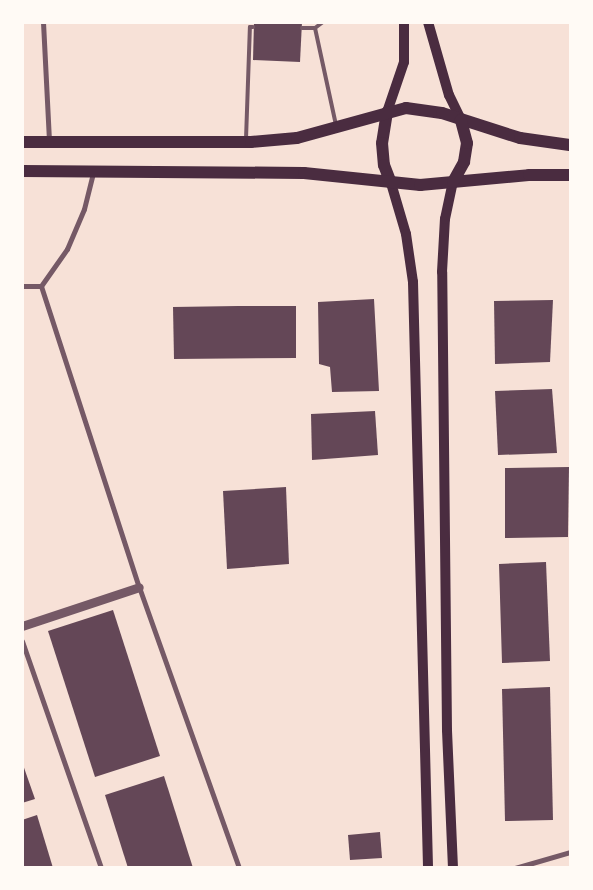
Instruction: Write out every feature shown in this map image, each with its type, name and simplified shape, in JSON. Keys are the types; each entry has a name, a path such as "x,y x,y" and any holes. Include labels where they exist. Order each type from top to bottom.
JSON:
{"main road":[{"path":"404,22 404,62 387,112 382,143 384,165 406,234 413,282 428,867"},
{"path":"428,22 449,95 461,120 466,143 464,162 454,182 445,219 442,272 447,730 453,868"},
{"path":"22,142 246,142 297,138 387,112 415,110 442,113 520,138 570,145"},
{"path":"22,171 304,173 420,185 529,175 570,176"}],"street":[{"path":"43,22 49,142"},
{"path":"41,286 67,249 84,209 93,172"},
{"path":"22,286 41,286"},
{"path":"41,286 139,587 238,868"},
{"path":"22,626 139,587"},
{"path":"22,641 101,868"},
{"path":"515,868 570,852"}],"lane":[{"path":"302,28 315,28 323,22"},
{"path":"246,142 250,27 254,27"},
{"path":"315,28 337,127"}],"building":[{"path":"254,22 302,22 300,62 253,60"},
{"path":"374,299 379,391 332,392 330,367 319,364 318,302"},
{"path":"553,300 550,362 495,364 494,301"},
{"path":"296,306 296,358 174,359 173,307"},
{"path":"552,389 557,453 498,455 495,391"},
{"path":"375,411 378,455 312,460 311,414"},
{"path":"569,467 568,537 505,538 505,468"},
{"path":"286,487 289,564 227,569 223,491"},
{"path":"546,562 550,661 502,663 499,564"},
{"path":"113,610 160,756 95,777 48,631"},
{"path":"550,687 553,820 505,821 502,689"},
{"path":"22,762 35,799 22,803"},
{"path":"164,776 193,868 128,868 105,795"},
{"path":"37,815 53,868 22,868 22,820"},
{"path":"380,832 382,858 350,860 348,835"}]}
